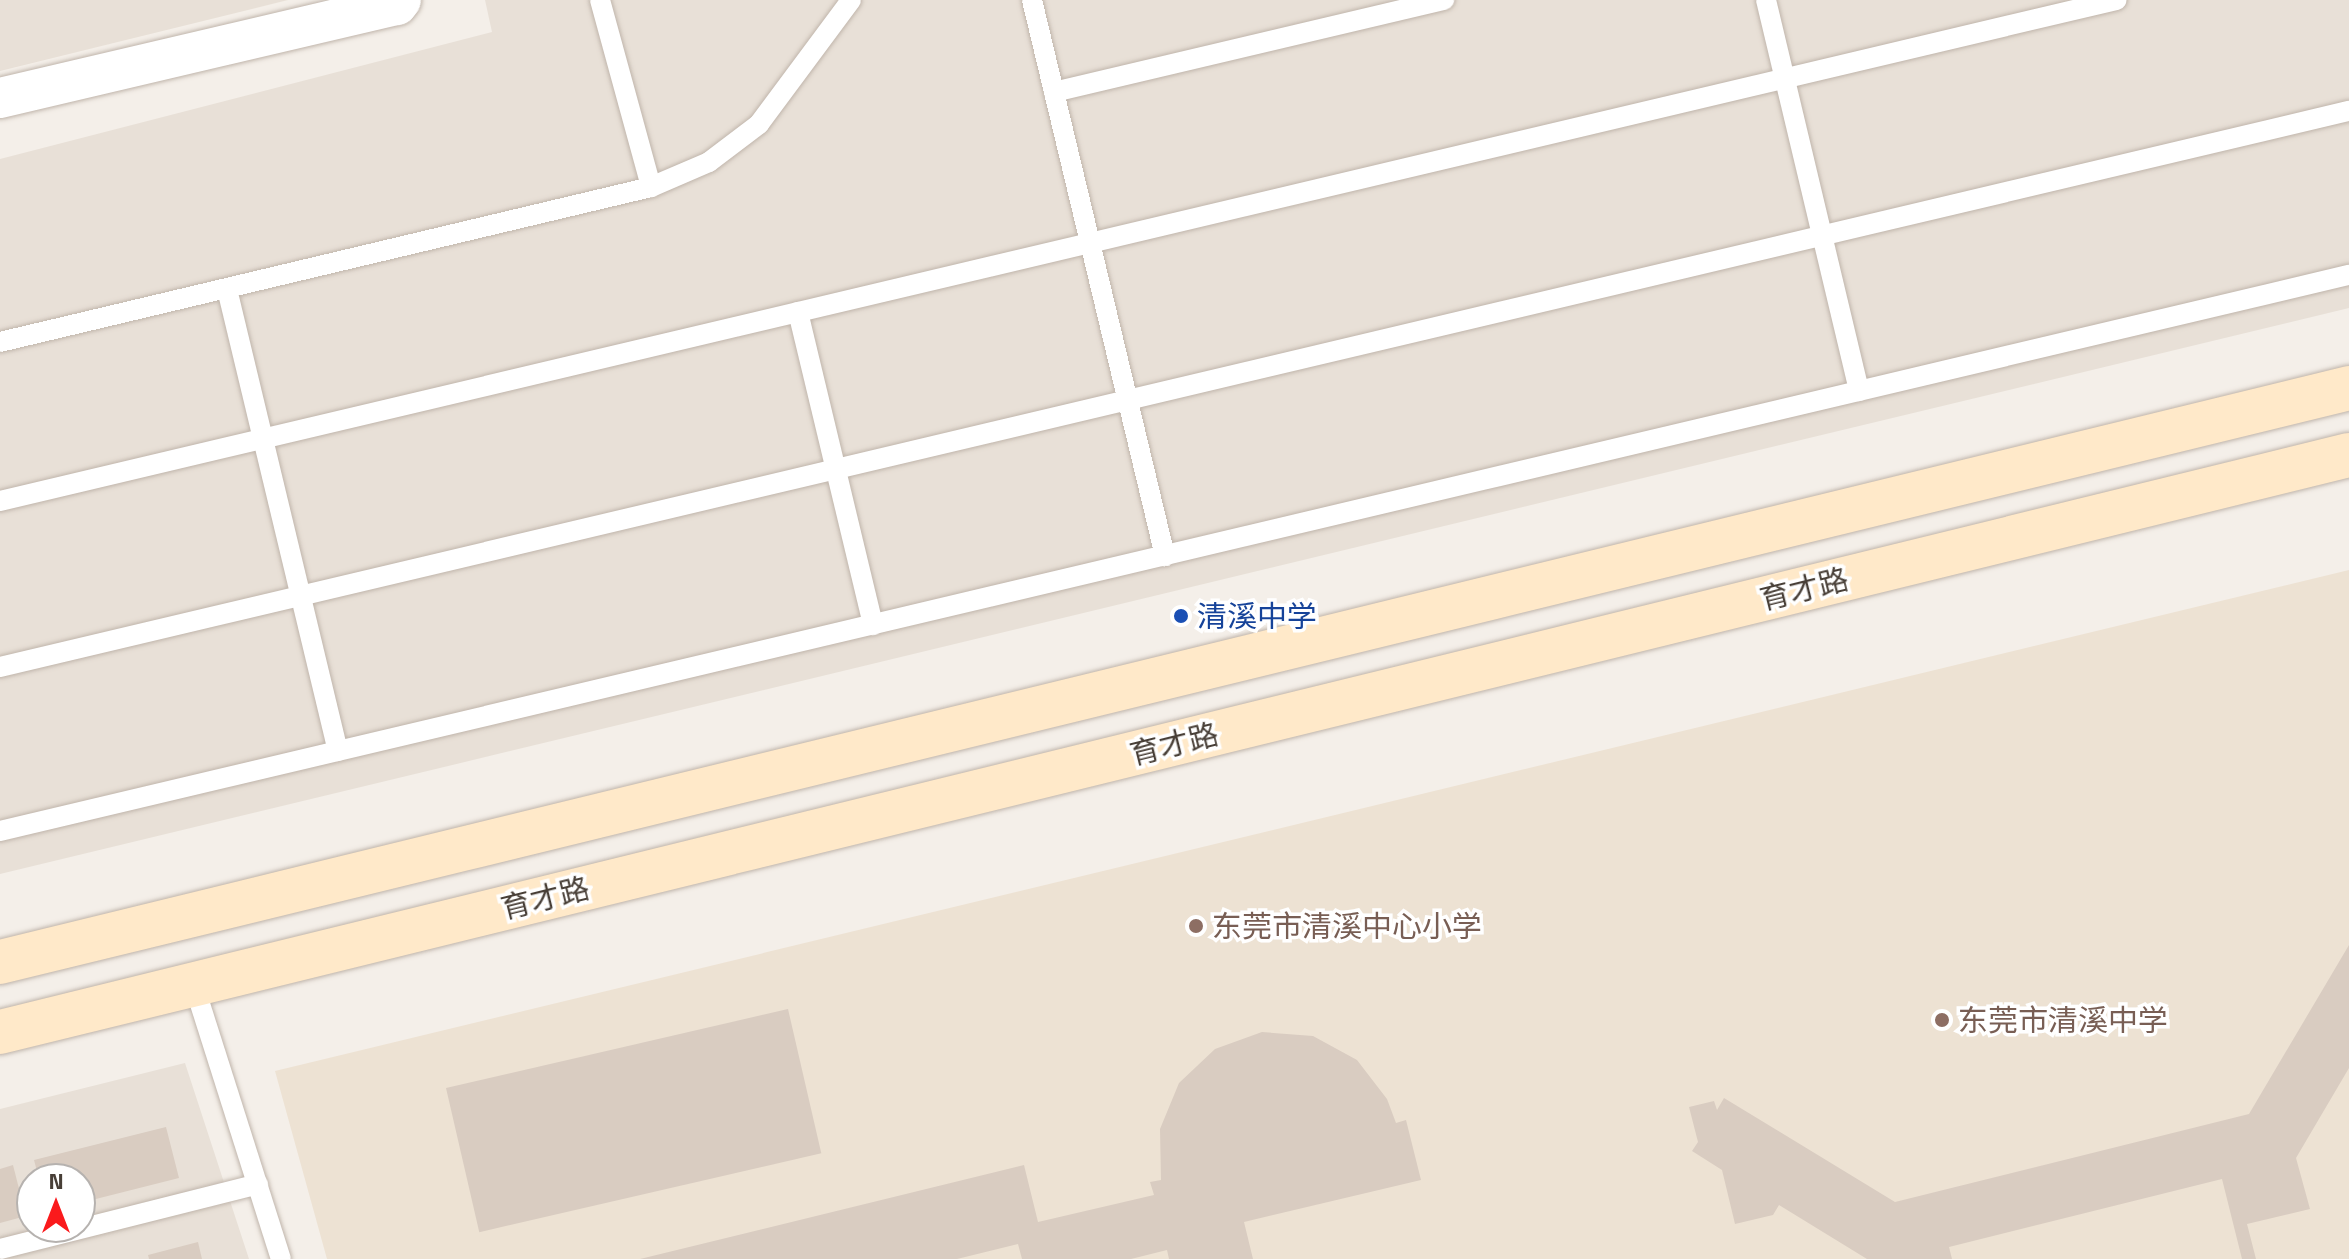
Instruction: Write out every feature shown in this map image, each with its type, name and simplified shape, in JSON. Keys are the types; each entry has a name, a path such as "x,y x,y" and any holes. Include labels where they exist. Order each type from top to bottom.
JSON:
{"main road":[{"path":"0,962 2349,388"},
{"name":"育才路","path":"0,1032 2349,455"}],"street":[{"path":"0,98 397,5 401,0"}],"lane":[{"path":"600,0 651,187"},
{"path":"0,342 651,187 709,162 759,124 851,0"},
{"path":"1032,0 1165,556"},
{"path":"1054,92 1444,0"},
{"path":"1766,0 1859,391"},
{"path":"0,501 2116,0"},
{"path":"0,667 2349,111"},
{"path":"0,831 2349,275"},
{"path":"227,289 338,751"},
{"path":"798,312 873,625"},
{"path":"194,985 281,1259"},
{"path":"0,1249 258,1184"}],"shaded area":[{"path":"0,0 288,0 0,71"},
{"path":"485,0 2349,0 2349,308 0,874 0,159 492,32"},
{"path":"2349,570 2349,1259 327,1259 275,1071"},
{"path":"185,1063 249,1259 0,1259 0,1109"}],"building":[{"path":"2349,945 2349,1068 2296,1158 2310,1209 2247,1224 2256,1259 2242,1259 2222,1179 1949,1247 1952,1259 1867,1259 1779,1205 1773,1215 1735,1224 1722,1170 1692,1151 1698,1142 1689,1107 1714,1101 1717,1110 1724,1098 1895,1202 2249,1114"},
{"path":"788,1009 821,1153 479,1232 446,1088"},
{"path":"1262,1032 1313,1036 1357,1060 1387,1099 1396,1123 1406,1120 1421,1180 1244,1222 1253,1259 1169,1259 1167,1250 1131,1259 1022,1259 1018,1244 957,1259 640,1259 1024,1165 1038,1222 1154,1195 1150,1182 1161,1180 1160,1129 1179,1083 1215,1049"},
{"path":"166,1127 179,1178 96,1199 96,1163 35,1163 34,1160"},
{"path":"13,1165 16,1219 0,1223 0,1169"},
{"path":"198,1242 202,1259 149,1259 148,1255"}],"place":[{"name":"清溪中学","path":"1181,616"},
{"name":"东莞市清溪中心小学","path":"1196,926"},
{"name":"东莞市清溪中学","path":"1942,1020"}]}
